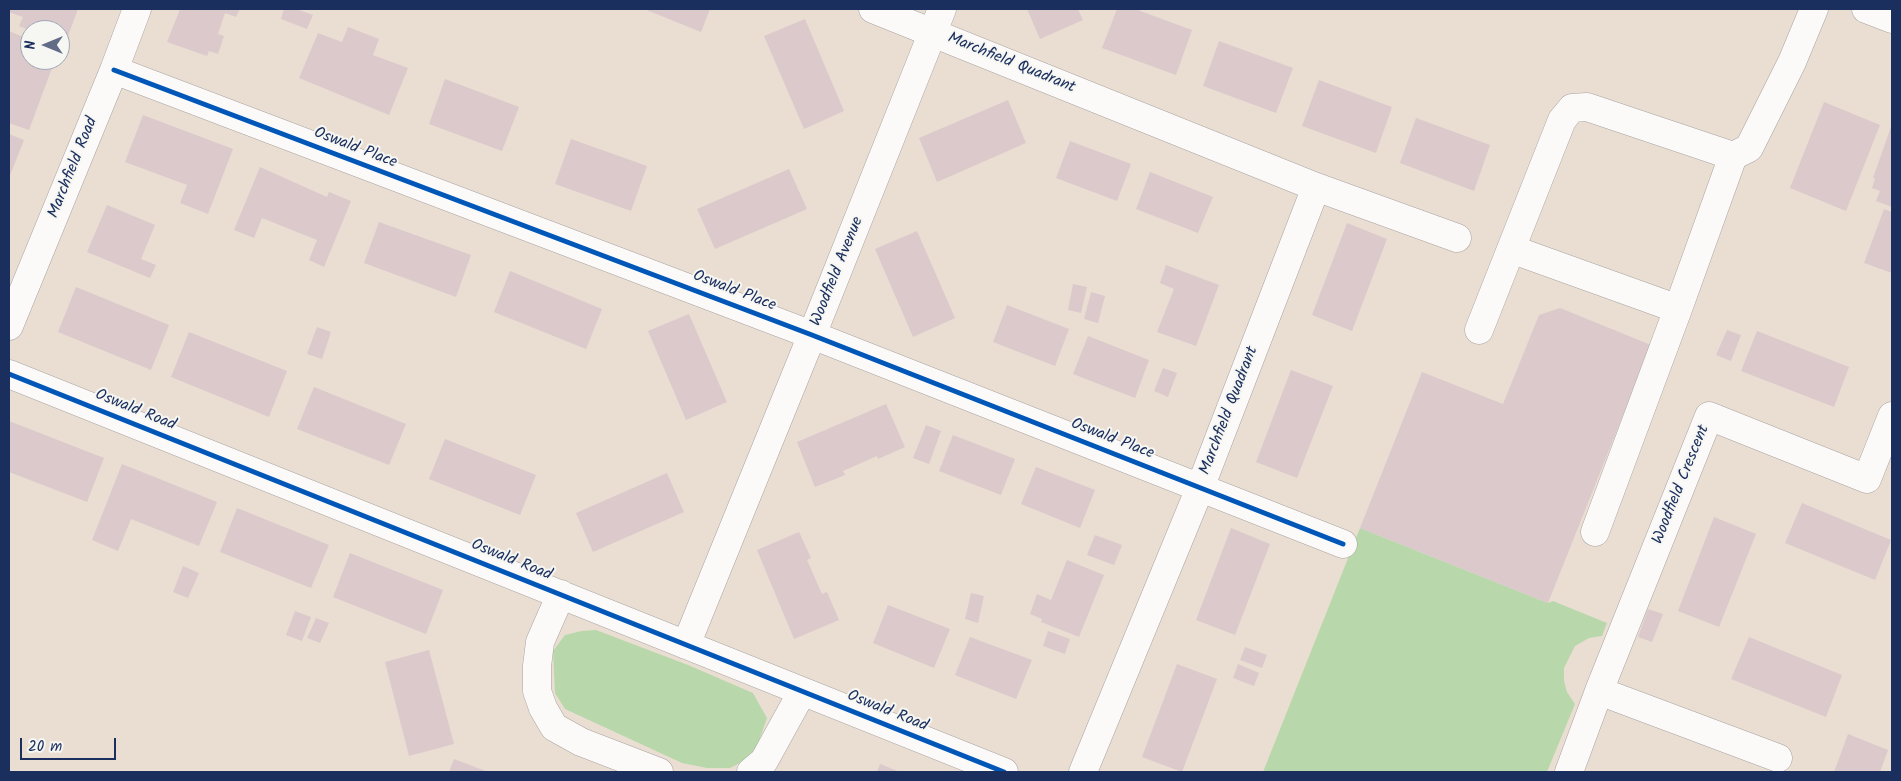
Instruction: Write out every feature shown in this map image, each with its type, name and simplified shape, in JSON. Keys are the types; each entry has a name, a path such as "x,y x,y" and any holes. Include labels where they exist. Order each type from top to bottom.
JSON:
{"street":[{"name":"Marchfield Road","path":"9,326 114,70 137,9"},
{"name":"Marchfield Quadrant","path":"873,9 938,20 1316,187 1457,238"},
{"path":"1595,532 1733,156 1749,148 1792,62 1814,9"},
{"path":"1866,9 1892,19"},
{"name":"Woodfield Avenue","path":"686,645 938,20"},
{"name":"Oswald Place","path":"114,70 812,335 1343,544"},
{"path":"1479,330 1562,120 1572,108 1587,107 1733,156"},
{"name":"Marchfield Quadrant","path":"1084,772 1200,488 1316,187"},
{"path":"1511,249 1678,309"},
{"name":"Oswald Road","path":"9,374 1004,772"},
{"name":"Woodfield Crescent","path":"1569,772 1599,691 1709,416 1867,478 1892,416"},
{"name":"Oswald Road","path":"561,594 540,642 537,666 537,691 543,708 554,728 580,742 659,772"},
{"path":"1599,691 1778,758"},
{"path":"752,772 764,761 802,692"}],"green space":[{"path":"1360,528 1548,603 1553,601 1607,623 1602,636 1589,638 1575,646 1564,668 1564,681 1567,692 1575,704 1547,772 1263,772"},
{"path":"596,630 688,665 753,693 767,718 759,741 750,758 730,768 707,768 682,763 565,709 555,693 553,651 565,635"}],"building":[{"path":"9,9 78,9 70,31 70,20 22,20 23,17 9,12"},
{"path":"180,9 240,9 236,17 225,13 218,34 224,36 218,54 209,51 207,56 167,42"},
{"path":"284,9 296,9 313,15 307,29 281,19"},
{"path":"644,9 710,9 701,32"},
{"path":"1027,9 1078,9 1083,20 1040,39"},
{"path":"1117,9 1135,9 1192,30 1176,75 1102,48"},
{"path":"805,19 844,111 804,129 764,36"},
{"path":"348,27 379,39 373,55 408,68 389,115 299,78 318,33 342,42"},
{"path":"9,31 20,36 20,70 51,70 29,130 9,123"},
{"path":"1219,41 1293,68 1276,113 1203,86"},
{"path":"445,79 519,107 502,151 429,124"},
{"path":"1319,80 1392,107 1376,153 1302,126"},
{"path":"1008,100 1026,143 937,182 919,138"},
{"path":"1824,102 1880,125 1846,211 1790,188"},
{"path":"143,115 233,149 208,214 180,203 187,185 125,162"},
{"path":"1416,118 1490,145 1474,191 1400,163"},
{"path":"1892,124 1892,207 1876,201 1880,191 1872,188 1875,178 1873,178"},
{"path":"9,134 24,140 9,178"},
{"path":"571,139 647,166 631,211 555,184"},
{"path":"1070,141 1131,164 1117,201 1056,178"},
{"path":"260,167 327,197 329,192 351,201 324,267 309,260 317,240 262,218 254,238 234,230"},
{"path":"789,169 807,209 715,249 697,209"},
{"path":"1150,172 1213,197 1198,233 1136,209"},
{"path":"107,205 155,225 141,259 156,265 150,278 87,252"},
{"path":"1884,209 1892,212 1892,273 1864,263"},
{"path":"379,222 471,255 456,297 364,263"},
{"path":"1347,223 1387,239 1352,331 1312,315"},
{"path":"917,231 955,318 913,337 875,249"},
{"path":"1166,265 1219,285 1196,346 1157,332 1174,289 1160,283"},
{"path":"510,271 602,309 586,349 494,312"},
{"path":"1073,284 1087,287 1081,313 1068,310"},
{"path":"76,287 169,325 151,370 58,332"},
{"path":"1091,292 1105,296 1098,323 1084,319"},
{"path":"1007,305 1069,329 1055,366 993,342"},
{"path":"1560,308 1651,345 1548,603 1360,528 1422,372 1503,404 1539,315"},
{"path":"689,314 727,402 686,420 648,331"},
{"path":"317,327 331,332 322,359 307,354"},
{"path":"1727,330 1741,335 1731,361 1716,355"},
{"path":"1757,331 1849,367 1834,407 1741,371"},
{"path":"189,332 287,371 269,417 171,377"},
{"path":"1088,336 1149,360 1135,398 1073,374"},
{"path":"1163,368 1177,373 1168,397 1154,391"},
{"path":"1291,370 1333,386 1297,478 1256,462"},
{"path":"314,387 406,424 389,465 297,429"},
{"path":"886,404 905,447 878,459 877,456 843,471 845,475 815,487 797,442"},
{"path":"9,421 104,458 87,502 9,472"},
{"path":"926,425 941,431 929,464 913,458"},
{"path":"953,435 1015,459 1001,495 939,471"},
{"path":"445,439 536,475 520,515 429,479"},
{"path":"122,464 217,502 199,546 131,519 118,551 92,540"},
{"path":"1036,467 1095,490 1080,528 1021,504"},
{"path":"667,473 684,512 593,552 576,513"},
{"path":"1802,503 1891,540 1875,580 1785,543"},
{"path":"237,508 329,545 311,588 220,552"},
{"path":"1714,517 1756,534 1719,627 1678,611"},
{"path":"1231,528 1270,544 1235,635 1196,620"},
{"path":"799,532 811,558 807,560 822,594 827,592 839,620 794,639 757,550"},
{"path":"1095,535 1122,545 1114,565 1087,555"},
{"path":"350,553 443,590 426,634 333,597"},
{"path":"1067,560 1104,575 1079,637 1041,622 1042,619 1030,614 1037,594 1051,600"},
{"path":"183,566 199,573 188,598 173,592"},
{"path":"971,593 984,596 978,623 965,619"},
{"path":"888,605 950,629 934,668 873,643"},
{"path":"1648,609 1663,614 1652,642 1638,637"},
{"path":"295,611 311,617 302,641 286,635"},
{"path":"316,618 329,623 320,643 307,638"},
{"path":"1048,631 1070,639 1065,654 1043,646"},
{"path":"970,637 1032,660 1016,699 955,675"},
{"path":"1749,637 1842,675 1826,717 1731,679"},
{"path":"1245,647 1267,655 1262,668 1240,660"},
{"path":"429,650 454,744 409,756 385,662"},
{"path":"1177,664 1217,679 1182,772 1142,757"},
{"path":"1238,664 1259,673 1254,686 1233,678"},
{"path":"1848,734 1888,750 1880,772 1834,772"},
{"path":"454,759 488,772 449,772"},
{"path":"880,764 900,772 877,772"}],"cycle path":[{"path":"114,70 812,335 1343,544"},
{"path":"9,374 1004,772"}]}
